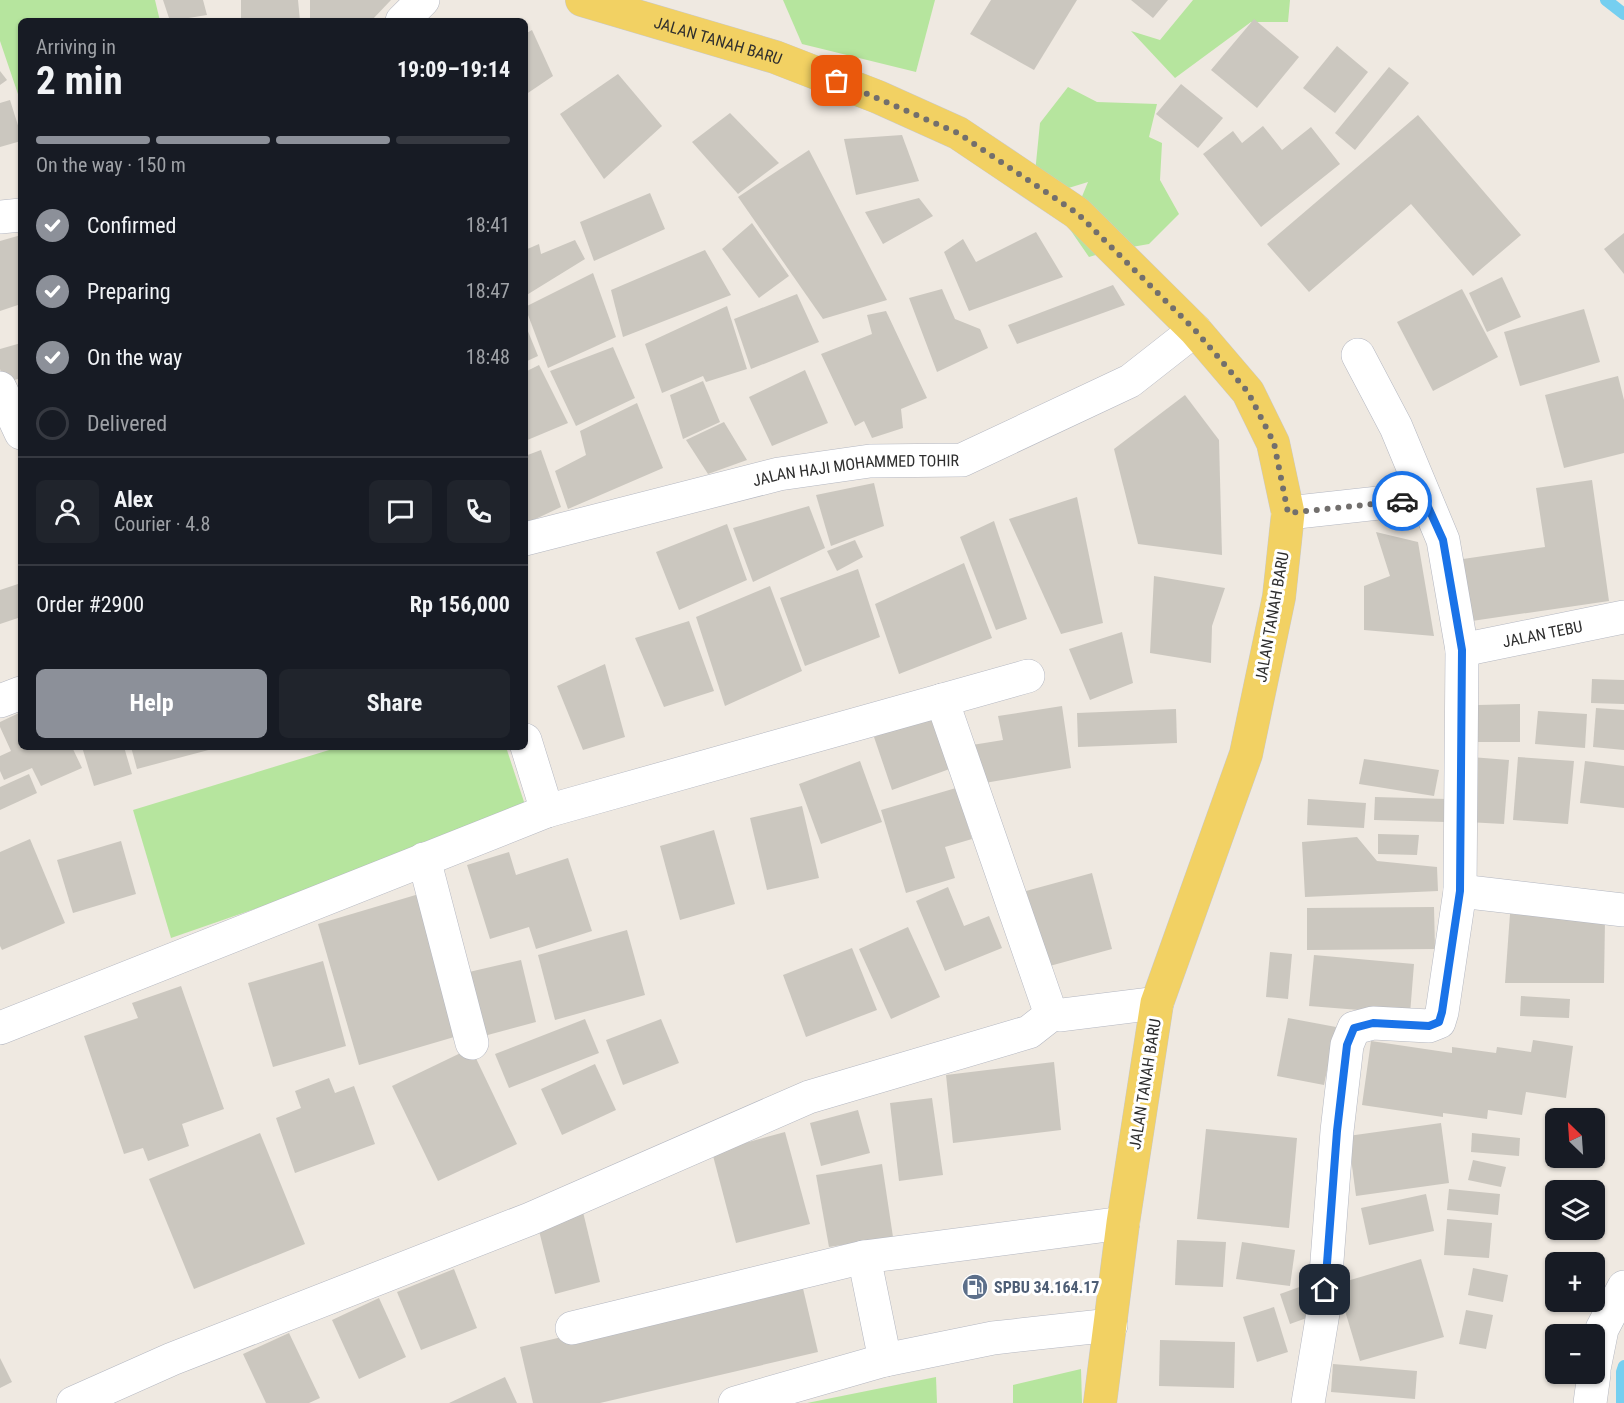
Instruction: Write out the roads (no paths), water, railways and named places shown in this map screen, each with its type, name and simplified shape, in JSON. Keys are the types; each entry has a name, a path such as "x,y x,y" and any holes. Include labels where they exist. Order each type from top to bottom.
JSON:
{"main road":[{"name":"JALAN TANAH BARU","path":"582,0 775,57 878,97 958,133 1077,213 1195,330 1248,392 1274,443 1302,512 1279,597 1246,754 1157,1003 1123,1223 1100,1403"}],"street":[{"path":"405,18 423,0"},
{"path":"0,218 18,215"},
{"name":"JALAN HAJI MOHAMMED TOHIR","path":"528,539 779,474 870,461 962,460 1130,381 1195,330"},
{"path":"1308,1403 1323,1313 1337,1131 1347,1045 1354,1028 1373,1023 1429,1026 1439,1022 1460,891 1462,650 1443,540 1396,427 1358,355"},
{"path":"0,388 18,427"},
{"path":"1302,512 1424,498"},
{"name":"JALAN TEBU","path":"1462,650 1624,617"},
{"path":"0,1029 547,811 1028,676"},
{"path":"0,701 18,694"},
{"path":"942,700 1052,1014"},
{"path":"528,750 547,811"},
{"path":"424,859 472,1042"},
{"path":"1460,891 1624,910"},
{"path":"73,1403 172,1359 530,1219 809,1097 1029,1032 1052,1014 1061,1015 1157,1003"},
{"path":"572,1328 864,1257 1123,1223"},
{"path":"864,1257 885,1360"},
{"path":"1605,1324 1624,1287"},
{"path":"735,1403 885,1360 993,1338 1111,1325"},
{"path":"1590,1403 1593,1384"}],"waterway":[{"path":"1606,0 1624,14"},
{"path":"1622,1403 1624,1366"}],"place":[{"name":"SPBU 34.164.17","path":"975,1287"}]}
